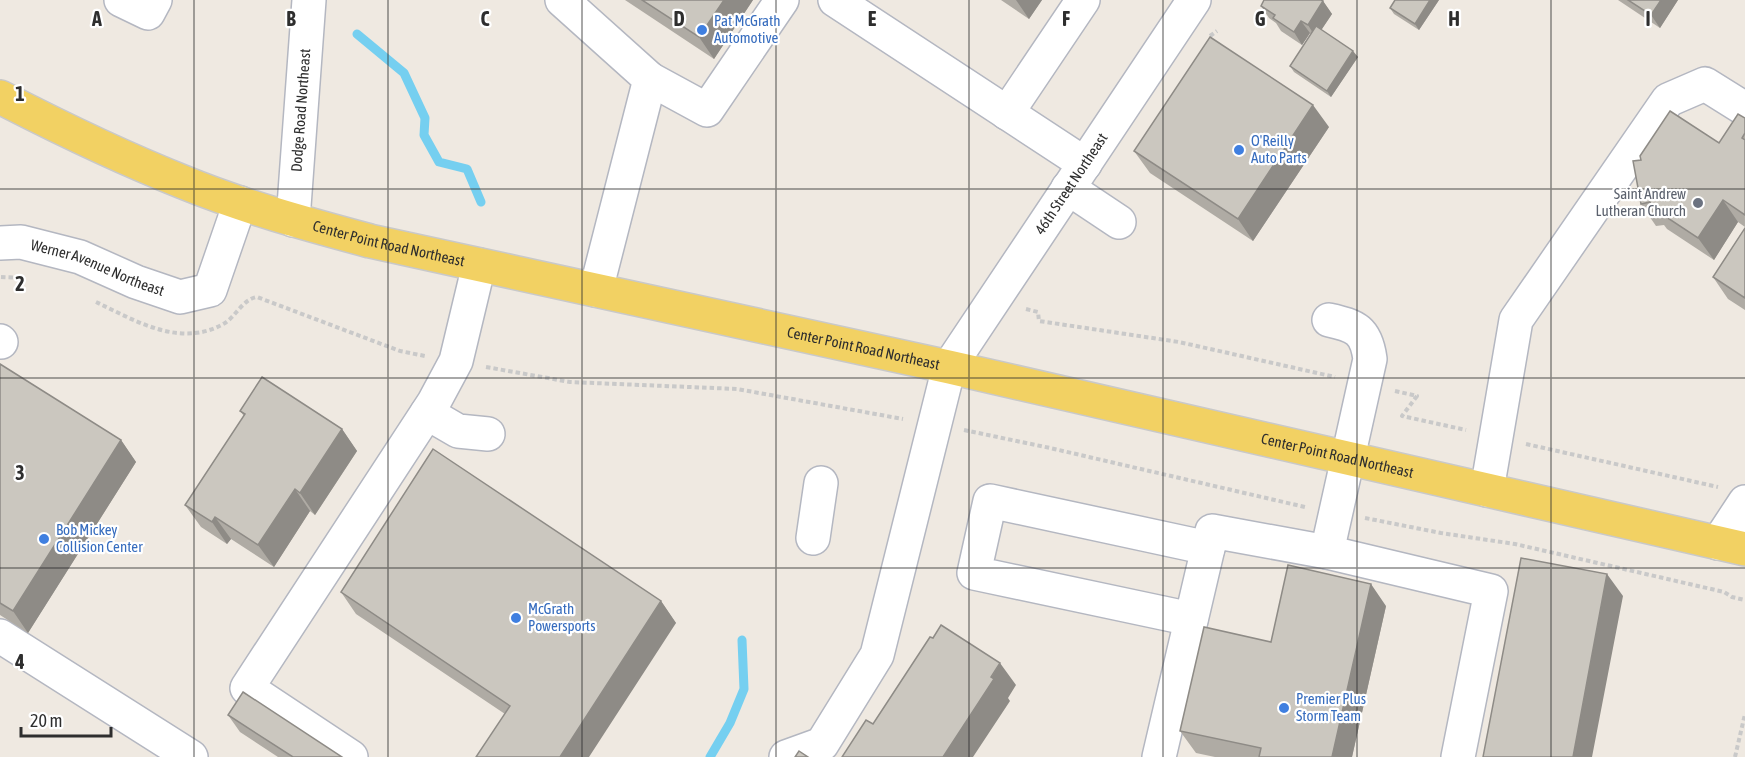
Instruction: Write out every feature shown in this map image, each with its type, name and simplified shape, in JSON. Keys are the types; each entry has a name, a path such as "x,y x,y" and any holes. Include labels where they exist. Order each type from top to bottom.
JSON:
{"main road":[{"name":"Center Point Road Northeast","path":"0,97 86,141 183,183 293,220 370,241 949,367 1732,546"}],"street":[{"path":"121,0 148,13 155,0"},
{"name":"Dodge Road Northeast","path":"293,220 309,0"},
{"path":"562,0 650,79 707,110 782,0"},
{"path":"836,0 1007,113 1076,176 1119,222"},
{"path":"1007,113 1083,0"},
{"name":"46th Street Northeast","path":"823,750 878,655 949,367 1194,0"},
{"path":"596,290 650,79"},
{"path":"1487,490 1516,320 1668,100 1705,84 1745,109"},
{"name":"Werner Avenue Northeast","path":"0,243 21,242 80,257 136,282 180,297 210,290 240,203"},
{"path":"351,757 247,688 427,413 456,361 479,265"},
{"path":"1327,552 1370,359 1368,345 1362,333 1350,325 1329,320"},
{"path":"427,413 458,431 488,434"},
{"path":"813,538 821,483"},
{"path":"1191,619 974,573 990,501 1208,548"},
{"path":"1732,546 1745,502"},
{"path":"1159,757 1212,531 1327,552 1491,591 1458,757"},
{"path":"0,636 191,757"},
{"path":"786,757 823,750"}],"path":[{"path":"1735,757 1745,714"}],"building":[{"path":"642,0 724,0 699,37"},
{"path":"1264,0 1323,1 1308,25 1301,21 1294,32 1273,18 1275,15 1261,6"},
{"path":"1395,0 1430,0 1415,24 1390,8"},
{"path":"1628,0 1661,0 1651,15"},
{"path":"1316,26 1353,51 1327,91 1290,66"},
{"name":"O'Reilly Auto Parts","path":"1210,37 1313,105 1238,219 1134,151"},
{"name":"Saint Andrew Lutheran Church","path":"1670,111 1719,143 1738,114 1745,118 1745,133 1742,138 1745,140 1745,215 1723,200 1698,238 1651,207 1650,202 1641,204 1633,161 1641,160 1640,156"},
{"path":"1745,228 1745,298 1713,277"},
{"name":"Bob Mickey Collision Center","path":"0,364 121,440 13,611 0,603"},
{"path":"262,377 342,429 300,493 295,489 258,545 215,517 212,522 185,505 245,414 240,411"},
{"name":"McGrath Powersports","path":"433,449 661,601 560,757 476,757 510,706 341,592"},
{"path":"1521,558 1607,574 1573,757 1483,757"},
{"name":"Premier Plus Storm Team","path":"1288,565 1371,584 1332,757 1259,757 1261,748 1180,731 1204,627 1271,642"},
{"path":"941,625 1000,663 991,677 994,679 943,757 842,757 866,720 873,724 930,637 933,638"},
{"path":"243,692 342,757 293,757 228,715"},
{"path":"799,751 808,757 795,757"}],"waterway":[{"path":"357,34 404,73 425,118 424,135 439,162 467,169 481,202"},
{"path":"710,757 730,723 744,689 742,640"}],"place":[{"name":"Pat McGrath Automotive","path":"702,30"},
{"name":"O'Reilly Auto Parts","path":"1239,150"},
{"name":"Saint Andrew Lutheran Church","path":"1698,203"},
{"name":"Bob Mickey Collision Center","path":"44,539"},
{"name":"McGrath Powersports","path":"516,618"},
{"name":"Premier Plus Storm Team","path":"1284,708"}]}
